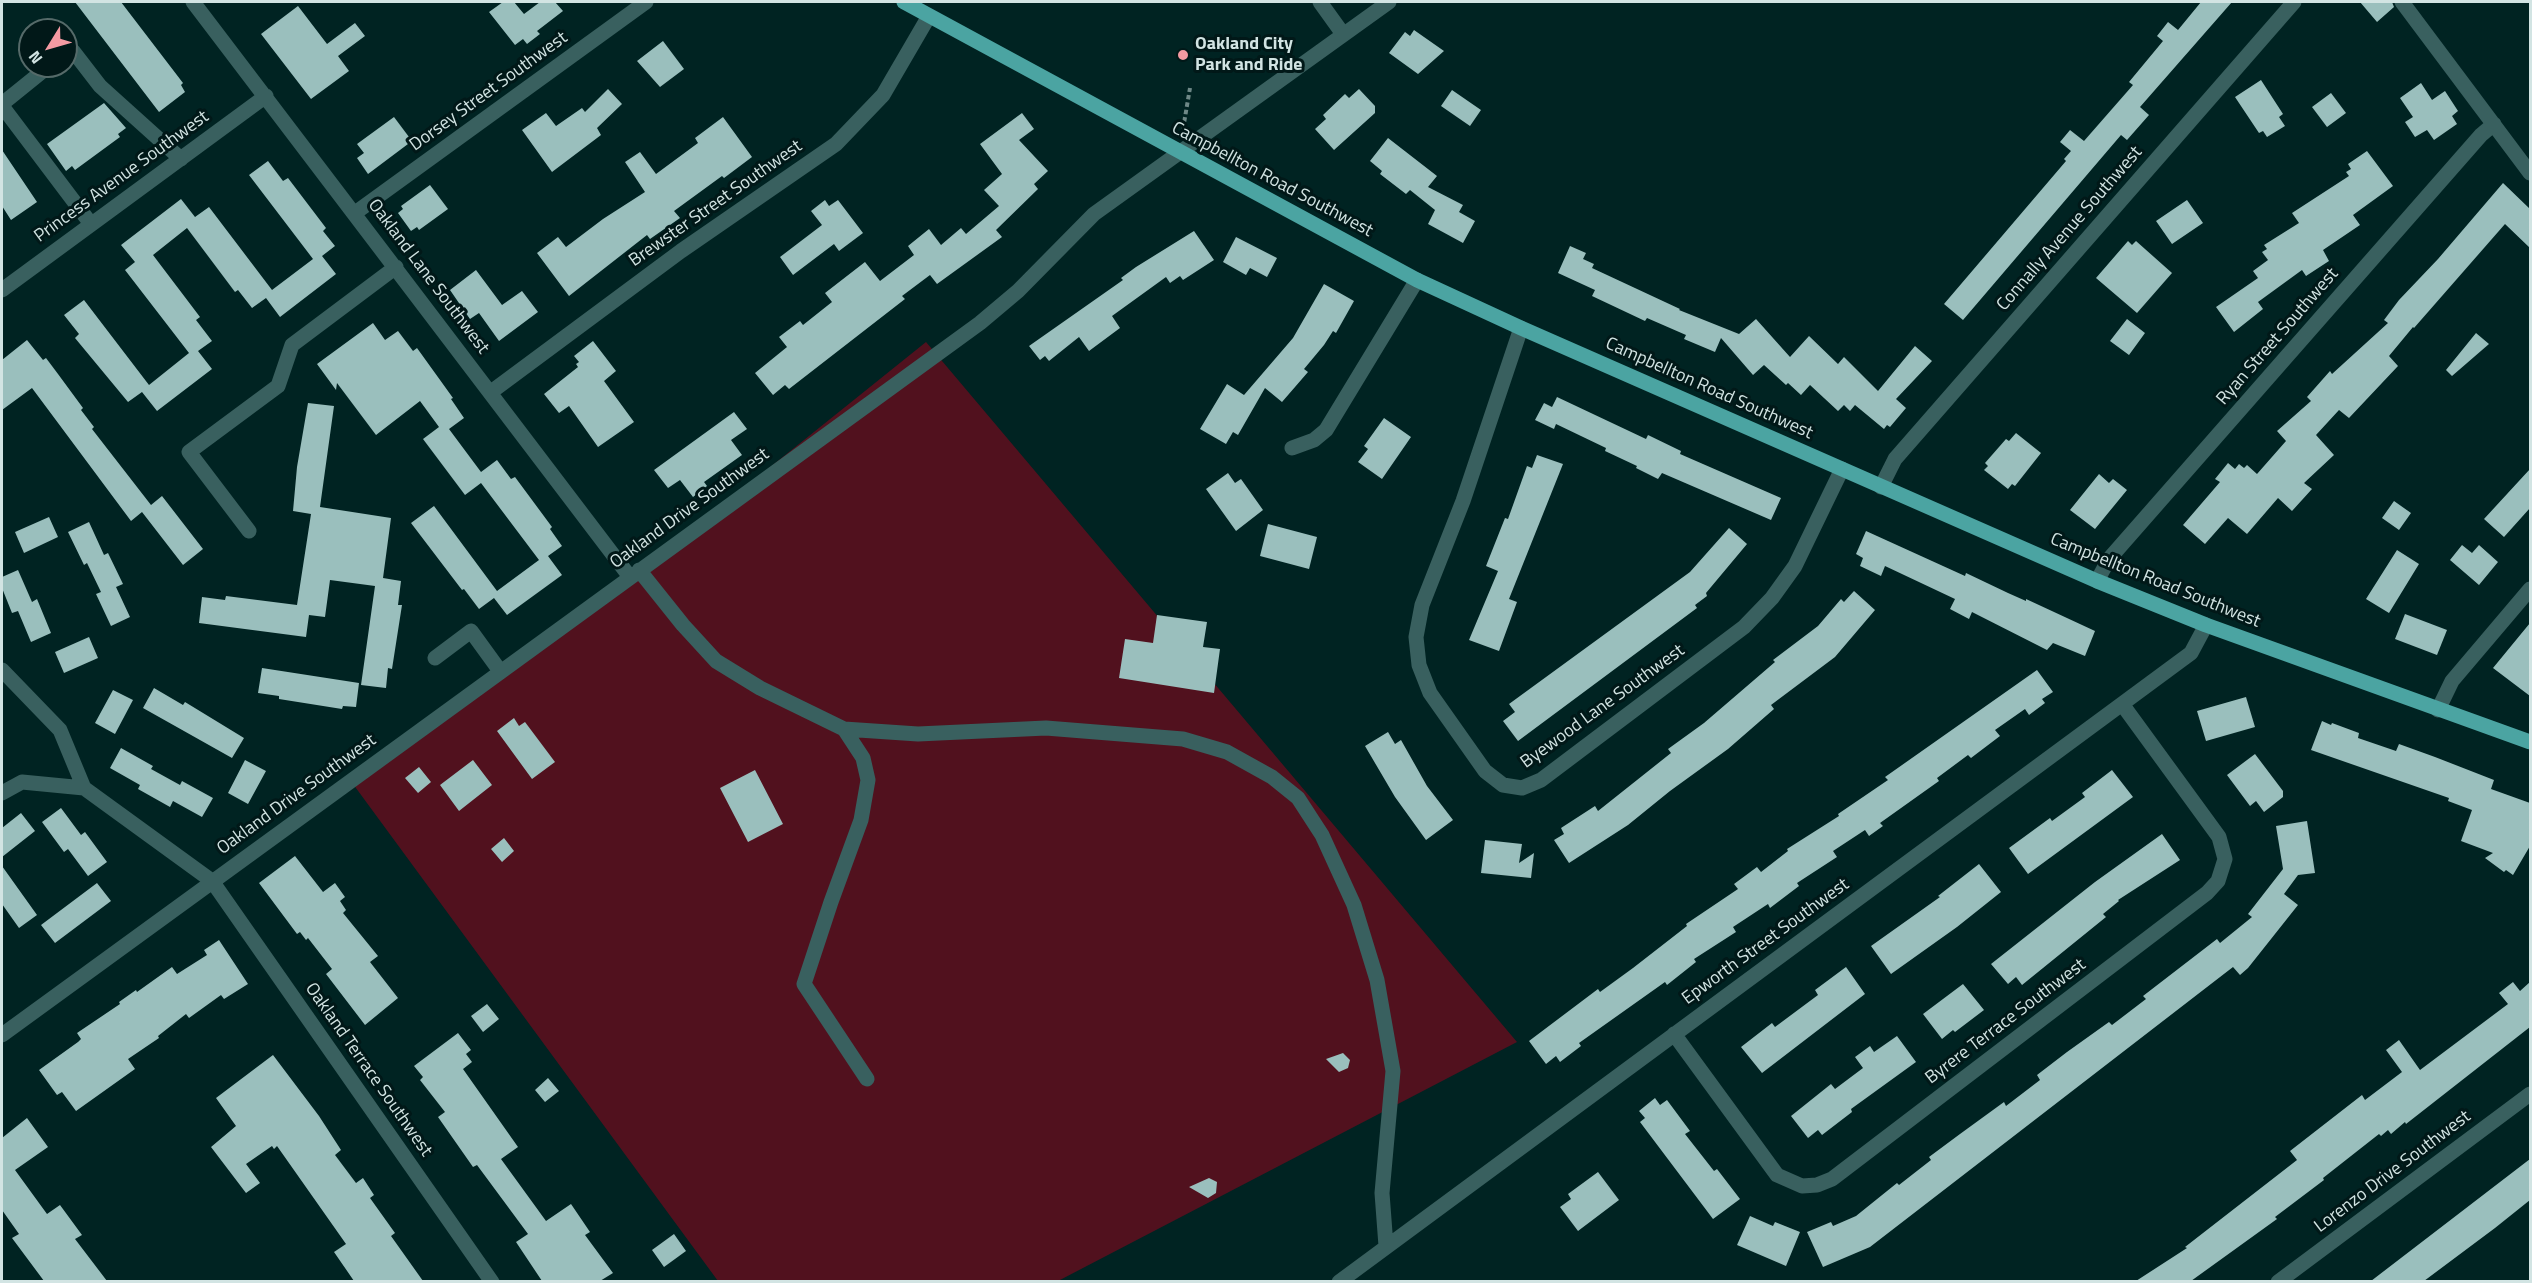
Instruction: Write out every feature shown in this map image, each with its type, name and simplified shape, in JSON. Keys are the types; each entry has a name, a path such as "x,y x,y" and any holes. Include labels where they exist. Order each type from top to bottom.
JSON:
{"main road":[{"name":"Campbellton Road Southwest","path":"904,2 1417,280 1521,328 2097,581 2206,625 2530,742"}],"street":[{"name":"Oakland Lane Southwest","path":"193,2 491,392 635,573 716,661 760,688 844,729"},
{"name":"Dorsey Street Southwest","path":"355,213 646,2"},
{"path":"1320,2 1343,34"},
{"name":"Oakland Drive Southwest","path":"2,1035 980,323 1018,291 1094,214 1389,2"},
{"name":"Connally Avenue Southwest","path":"1881,487 1895,459 2294,2"},
{"path":"2402,2 2530,173"},
{"name":"Brewster Street Southwest","path":"491,392 681,251 836,144 883,95 929,16"},
{"path":"78,57 100,86 181,159"},
{"path":"35,78 2,105 91,224"},
{"name":"Princess Avenue Southwest","path":"2,290 266,96"},
{"name":"Ryan Street Southwest","path":"2097,581 2109,559 2481,135 2494,124"},
{"path":"249,531 189,452 278,386 292,345 396,267"},
{"path":"1292,448 1314,440 1326,430 1417,280"},
{"name":"Byewood Lane Southwest","path":"1521,328 1463,501 1422,605 1416,637 1419,665 1430,693 1485,771 1503,785 1522,788 1541,780 1744,627 1772,598 1795,566 1842,469"},
{"path":"2438,710 2452,681 2530,589"},
{"name":"Epworth Street Southwest","path":"1339,1281 2191,653 2206,625"},
{"path":"435,658 471,631 500,671"},
{"path":"2,670 60,730 84,788 22,782 2,793"},
{"name":"Byrere Terrace Southwest","path":"1674,1034 1778,1175 1802,1186 1818,1185 1832,1179 2207,893 2218,881 2225,860 2220,837 2122,704"},
{"path":"844,729 918,734 1046,728 1183,739 1227,752 1272,777 1298,798 1322,835 1354,905 1377,980 1393,1071 1382,1193 1386,1246"},
{"path":"844,729 863,758 868,780 861,820 804,984 867,1079"},
{"name":"Oakland Terrace Southwest","path":"84,788 212,881 492,1281"},
{"name":"Lorenzo Drive Southwest","path":"2278,1281 2530,1094"}],"path":[{"path":"1178,152 1190,88"}],"shaded area":[{"path":"926,342 1517,1042 1058,1281 718,1281 353,784 621,587"}],"building":[{"path":"75,2 121,2 183,83 181,85 185,92 159,112"},
{"path":"503,2 514,2 524,14 540,2 555,2 563,11 537,31 540,34 527,44 523,39 515,45 489,12"},
{"path":"2201,2 2232,2 2140,107 2149,115 2127,140 2121,135 1963,320 1944,304 2066,161 2064,159 2071,151 2060,142 2070,130 2084,141 2133,85 2129,82 2163,41 2157,36 2168,22 2178,30"},
{"path":"2360,2 2392,2 2394,7 2377,22"},
{"path":"298,6 327,44 355,23 365,36 338,56 349,71 311,99 261,34"},
{"path":"1414,30 1444,51 1418,74 1389,53 1405,32 1410,36"},
{"path":"663,41 684,69 660,87 637,61"},
{"path":"2261,80 2283,114 2279,117 2285,126 2267,137 2263,131 2259,133 2235,97"},
{"path":"2421,83 2432,100 2445,91 2458,111 2452,116 2457,124 2434,140 2427,130 2415,137 2405,122 2413,117 2400,98"},
{"path":"608,89 622,104 597,128 601,135 552,172 522,130 546,113 556,126 582,108 585,112"},
{"path":"1359,89 1375,106 1375,113 1334,150 1315,129 1326,119 1323,115 1345,94 1349,98"},
{"path":"1452,90 1481,110 1470,126 1441,106"},
{"path":"2331,93 2346,113 2327,127 2312,107"},
{"path":"104,103 126,128 118,134 120,137 75,170 72,166 66,171 47,144"},
{"path":"1022,113 1034,129 1019,140 1048,171 1034,184 1038,189 996,230 1002,237 937,284 930,275 902,296 905,299 789,389 785,385 773,395 755,373 787,347 779,337 800,321 803,325 832,302 825,293 865,262 880,281 914,255 908,246 929,229 941,245 961,228 966,234 999,206 984,190 1002,174 980,144"},
{"path":"394,117 412,141 368,174 357,158 364,153 357,144"},
{"path":"723,117 752,157 674,211 680,218 650,239 647,235 569,296 537,253 558,237 566,247 603,219 645,192 625,162 640,152 656,174 698,143 695,138"},
{"path":"1388,138 1437,176 1428,187 1463,205 1459,212 1475,221 1463,243 1428,224 1435,210 1410,190 1406,194 1380,174 1382,171 1370,161"},
{"path":"2,150 37,202 11,220 2,206"},
{"path":"2367,151 2393,186 2353,215 2360,225 2323,250 2329,261 2306,276 2302,270 2258,302 2263,309 2234,332 2216,307 2258,278 2253,271 2268,260 2262,252 2267,249 2264,245 2299,223 2292,213 2349,176 2346,172 2351,169 2348,164"},
{"path":"268,161 283,181 288,178 326,228 323,231 335,246 322,256 336,274 280,317 266,298 252,308 238,290 235,292 187,228 153,255 200,317 196,320 212,341 198,351 212,369 157,411 142,392 128,402 75,338 79,334 64,315 84,300 149,385 189,353 125,270 135,262 121,245 181,199 195,217 209,207 272,290 313,259 249,175"},
{"path":"2503,183 2530,209 2530,248 2505,224 2389,356 2398,366 2349,418 2339,410 2316,435 2334,455 2304,483 2312,489 2292,511 2278,498 2247,534 2228,518 2205,544 2183,525 2220,482 2215,479 2228,463 2235,469 2239,464 2244,468 2247,465 2257,474 2286,441 2277,431 2311,401 2307,397 2330,371 2332,374 2388,323 2384,320 2399,300 2438,259"},
{"path":"430,185 448,209 419,230 417,227 411,231 398,213 403,209 401,206"},
{"path":"825,200 829,206 838,200 863,233 839,251 834,244 793,275 780,257 822,225 811,211"},
{"path":"2187,200 2203,223 2172,244 2156,221"},
{"path":"1194,231 1214,260 1183,280 1180,276 1170,283 1166,277 1112,316 1120,328 1089,351 1079,337 1049,361 1045,356 1040,360 1029,346 1123,280 1121,278 1136,267"},
{"path":"1236,237 1277,258 1267,277 1250,268 1246,275 1223,262"},
{"path":"2128,241 2132,245 2136,241 2172,273 2137,313 2096,278"},
{"path":"1570,246 1586,253 1583,259 1594,264 1592,268 1679,310 1739,334 1756,319 1790,357 1809,336 1838,364 1844,357 1878,391 1915,346 1932,361 1896,399 1906,408 1890,427 1887,425 1884,429 1855,405 1850,411 1844,405 1838,411 1810,385 1801,395 1764,365 1753,375 1721,338 1715,352 1684,339 1686,335 1647,318 1645,321 1592,296 1595,290 1558,273"},
{"path":"476,270 502,305 522,291 538,312 499,341 479,313 470,319 450,290"},
{"path":"1324,284 1354,301 1336,333 1333,331 1304,369 1308,372 1282,402 1265,388 1238,435 1233,432 1226,444 1200,429 1227,384 1244,395 1293,338"},
{"path":"2127,319 2145,333 2129,355 2110,341"},
{"path":"373,323 385,340 398,331 413,351 417,348 453,398 451,399 464,418 449,429 481,472 497,460 511,479 515,477 552,527 550,529 562,546 548,556 562,575 507,615 494,598 479,609 411,523 434,506 497,591 539,560 481,483 465,495 423,439 439,427 420,401 376,435 337,383 336,390 317,364"},
{"path":"2476,333 2489,344 2452,376 2446,370"},
{"path":"27,340 43,360 46,358 83,408 81,410 94,427 92,429 151,505 162,496 203,549 183,565 142,512 131,521 32,388 2,410 2,360"},
{"path":"593,341 616,371 604,381 634,422 598,447 569,406 559,413 544,394 578,367 576,364 579,362 574,356"},
{"path":"1557,397 1646,439 1648,435 1681,451 1680,454 1781,498 1771,520 1662,473 1658,479 1605,451 1606,448 1556,424 1554,429 1535,420 1544,403 1552,407"},
{"path":"308,403 334,406 320,507 391,518 383,578 401,581 398,605 402,605 392,669 388,668 386,688 361,685 375,586 330,580 325,617 309,615 306,637 199,623 202,597 225,600 226,596 297,605 311,514 293,511 297,467"},
{"path":"734,412 747,429 731,440 742,455 704,482 707,486 693,497 680,480 668,488 654,470"},
{"path":"1384,418 1411,437 1382,479 1358,462 1368,449 1364,446"},
{"path":"2016,433 2041,453 2015,486 2012,484 2008,489 1984,470 1988,466 1985,463 2006,439 2009,441"},
{"path":"1537,455 1563,464 1509,599 1517,602 1499,651 1469,640 1498,571 1486,566 1505,518 1508,519 1527,466 1532,468"},
{"path":"2530,469 2530,508 2504,537 2484,519"},
{"path":"1228,473 1235,483 1241,479 1263,510 1236,531 1206,489"},
{"path":"2099,474 2109,483 2113,479 2127,490 2095,529 2070,510"},
{"path":"2394,501 2411,513 2399,530 2382,518"},
{"path":"49,517 58,537 24,553 15,532"},
{"path":"89,522 104,555 108,553 123,584 116,587 130,617 111,626 96,594 101,592 87,563 84,565 68,532"},
{"path":"1268,524 1317,537 1309,569 1260,556"},
{"path":"1729,528 1747,544 1706,593 1707,596 1695,605 1697,608 1518,741 1503,721 1515,712 1509,704 1690,572"},
{"path":"1866,531 2095,631 2085,656 2053,643 2047,650 1972,612 1969,619 1950,609 1955,599 1885,566 1881,576 1860,566 1863,558 1856,554"},
{"path":"2462,545 2472,553 2479,545 2498,562 2479,585 2450,560"},
{"path":"2397,550 2419,564 2389,613 2366,599"},
{"path":"18,570 32,602 37,599 51,633 31,642 18,611 12,613 2,588 2,577"},
{"path":"1854,591 1875,610 1835,657 1771,705 1774,709 1728,749 1628,825 1569,863 1554,840 1564,834 1561,828 1595,806 1598,811 1671,753 1668,749 1704,723 1775,662 1773,660 1818,626 1841,599 1844,602"},
{"path":"2405,614 2447,630 2437,655 2395,639"},
{"path":"1157,615 1207,622 1203,647 1220,649 1214,693 1119,678 1125,639 1153,643"},
{"path":"2530,623 2530,696 2493,668"},
{"path":"89,637 98,658 64,673 55,652"},
{"path":"262,668 359,683 356,707 343,706 342,709 279,699 279,696 258,693"},
{"path":"2037,670 2053,692 2042,699 2045,703 2029,715 2025,709 1995,730 2000,736 1971,758 1968,755 1937,778 1939,781 1880,823 1883,826 1869,836 1865,830 1833,851 1837,857 1797,883 1799,886 1770,908 1768,904 1733,927 1736,932 1694,959 1696,962 1667,985 1665,982 1579,1043 1581,1046 1560,1062 1556,1056 1546,1064 1529,1041 1598,989 1600,992 1633,968 1687,926 1686,924 1738,889 1734,884 1757,867 1761,872 1788,851 1787,849 1839,816 1838,814 1888,780 1885,777"},
{"path":"154,688 183,705 185,702 244,738 232,758 143,708"},
{"path":"113,690 133,700 115,734 95,723"},
{"path":"2246,697 2255,727 2206,741 2197,711"},
{"path":"514,718 519,726 525,722 555,762 532,779 497,731"},
{"path":"2322,721 2359,733 2358,738 2396,751 2399,744 2494,780 2491,789 2530,803 2530,846 2513,875 2506,870 2504,872 2485,858 2493,853 2461,841 2472,810 2448,801 2449,798 2311,750"},
{"path":"1388,732 1395,744 1401,740 1427,786 1453,820 1426,840 1395,797 1365,746"},
{"path":"121,748 153,766 151,769 180,785 182,781 213,798 202,817 173,801 170,807 138,789 140,785 110,768"},
{"path":"2255,754 2283,791 2283,797 2264,812 2256,801 2250,806 2227,775"},
{"path":"245,760 266,771 248,804 228,793"},
{"path":"473,760 492,785 459,811 440,785"},
{"path":"419,767 431,782 418,793 405,778"},
{"path":"755,770 783,824 748,842 720,788"},
{"path":"2112,770 2133,797 2028,874 2009,848 2050,818 2052,821 2085,797 2082,793"},
{"path":"61,808 81,835 85,832 107,862 88,876 68,849 64,852 42,822"},
{"path":"21,813 35,831 2,857 2,828"},
{"path":"2307,821 2315,873 2298,875 2284,894 2298,905 2248,968 2240,975 2233,967 1870,1247 1823,1267 1807,1232 1831,1222 1833,1226 1856,1216 1897,1183 1899,1185 1931,1160 1929,1157 1960,1134 2004,1102 2006,1106 2040,1080 2037,1075 2067,1052 2109,1022 2112,1025 2146,999 2143,996 2217,939 2220,943 2252,917 2248,914 2283,869 2276,826"},
{"path":"2162,834 2180,860 2118,900 2103,914 2106,917 2022,985 2016,977 2008,984 1991,964 2095,882"},
{"path":"504,838 514,851 502,862 491,849"},
{"path":"1485,840 1522,844 1519,863 1534,853 1531,878 1481,873"},
{"path":"295,856 323,892 335,883 345,897 340,901 346,910 343,913 378,956 370,962 398,998 365,1025 326,974 332,969 308,938 306,940 300,932 297,934 259,883"},
{"path":"1979,864 2001,892 1891,974 1871,946 1940,897 1938,896"},
{"path":"2,866 37,915 19,928 2,904"},
{"path":"97,883 111,901 55,943 41,925"},
{"path":"219,940 248,984 224,999 221,995 189,1018 186,1014 158,1036 159,1038 128,1059 135,1069 76,1111 62,1092 57,1095 39,1070 78,1042 81,1039 77,1033 172,967 177,974 207,955 204,950"},
{"path":"1846,967 1865,994 1762,1073 1741,1047 1772,1023 1775,1027 1818,995 1815,990"},
{"path":"2513,982 2520,991 2530,982 2530,1027 2406,1124 2405,1122 2391,1134 2388,1130 2381,1136 2379,1134 2275,1217 2277,1219 2191,1281 2136,1281 2187,1248 2185,1247 2297,1160 2290,1151 2362,1095 2365,1100 2402,1072 2386,1050 2399,1040 2420,1070 2508,1004 2499,993"},
{"path":"1963,984 1984,1010 1942,1039 1923,1014"},
{"path":"487,1004 499,1019 483,1032 471,1016"},
{"path":"458,1033 471,1050 466,1054 472,1062 463,1069 518,1147 501,1159 546,1221 571,1204 590,1232 585,1235 613,1273 600,1281 542,1281 516,1242 528,1234 477,1165 473,1167 438,1117 445,1112 420,1080 423,1077 414,1066"},
{"path":"1897,1036 1916,1062 1851,1109 1852,1112 1822,1135 1818,1130 1808,1138 1791,1116 1831,1084 1835,1089 1863,1068 1855,1057 1870,1046 1874,1052"},
{"path":"1343,1053 1350,1060 1348,1068 1339,1072 1326,1059"},
{"path":"273,1055 319,1116 341,1150 335,1155 356,1183 363,1178 374,1195 370,1198 395,1233 391,1236 423,1281 354,1281 334,1252 346,1244 277,1146 274,1149 272,1146 246,1164 260,1183 246,1193 211,1147 236,1126 216,1098"},
{"path":"548,1078 559,1091 545,1102 535,1090"},
{"path":"1655,1098 1660,1105 1667,1100 1690,1131 1685,1134 1714,1171 1717,1169 1740,1199 1713,1219 1640,1122 1645,1118 1639,1111"},
{"path":"27,1118 48,1147 15,1170 47,1214 60,1205 82,1235 75,1239 107,1281 44,1281 12,1238 19,1234 2,1210 2,1138"},
{"path":"2530,1159 2530,1200 2495,1228 2424,1281 2371,1281"},
{"path":"1598,1172 1619,1200 1578,1231 1560,1207 1571,1199 1568,1194"},
{"path":"1209,1178 1217,1182 1216,1193 1208,1198 1189,1187"},
{"path":"1750,1216 1773,1226 1775,1222 1800,1232 1786,1266 1737,1245"},
{"path":"674,1234 686,1251 664,1267 652,1250"}],"place":[{"name":"Oakland City Park and Ride","path":"1183,55"}]}
